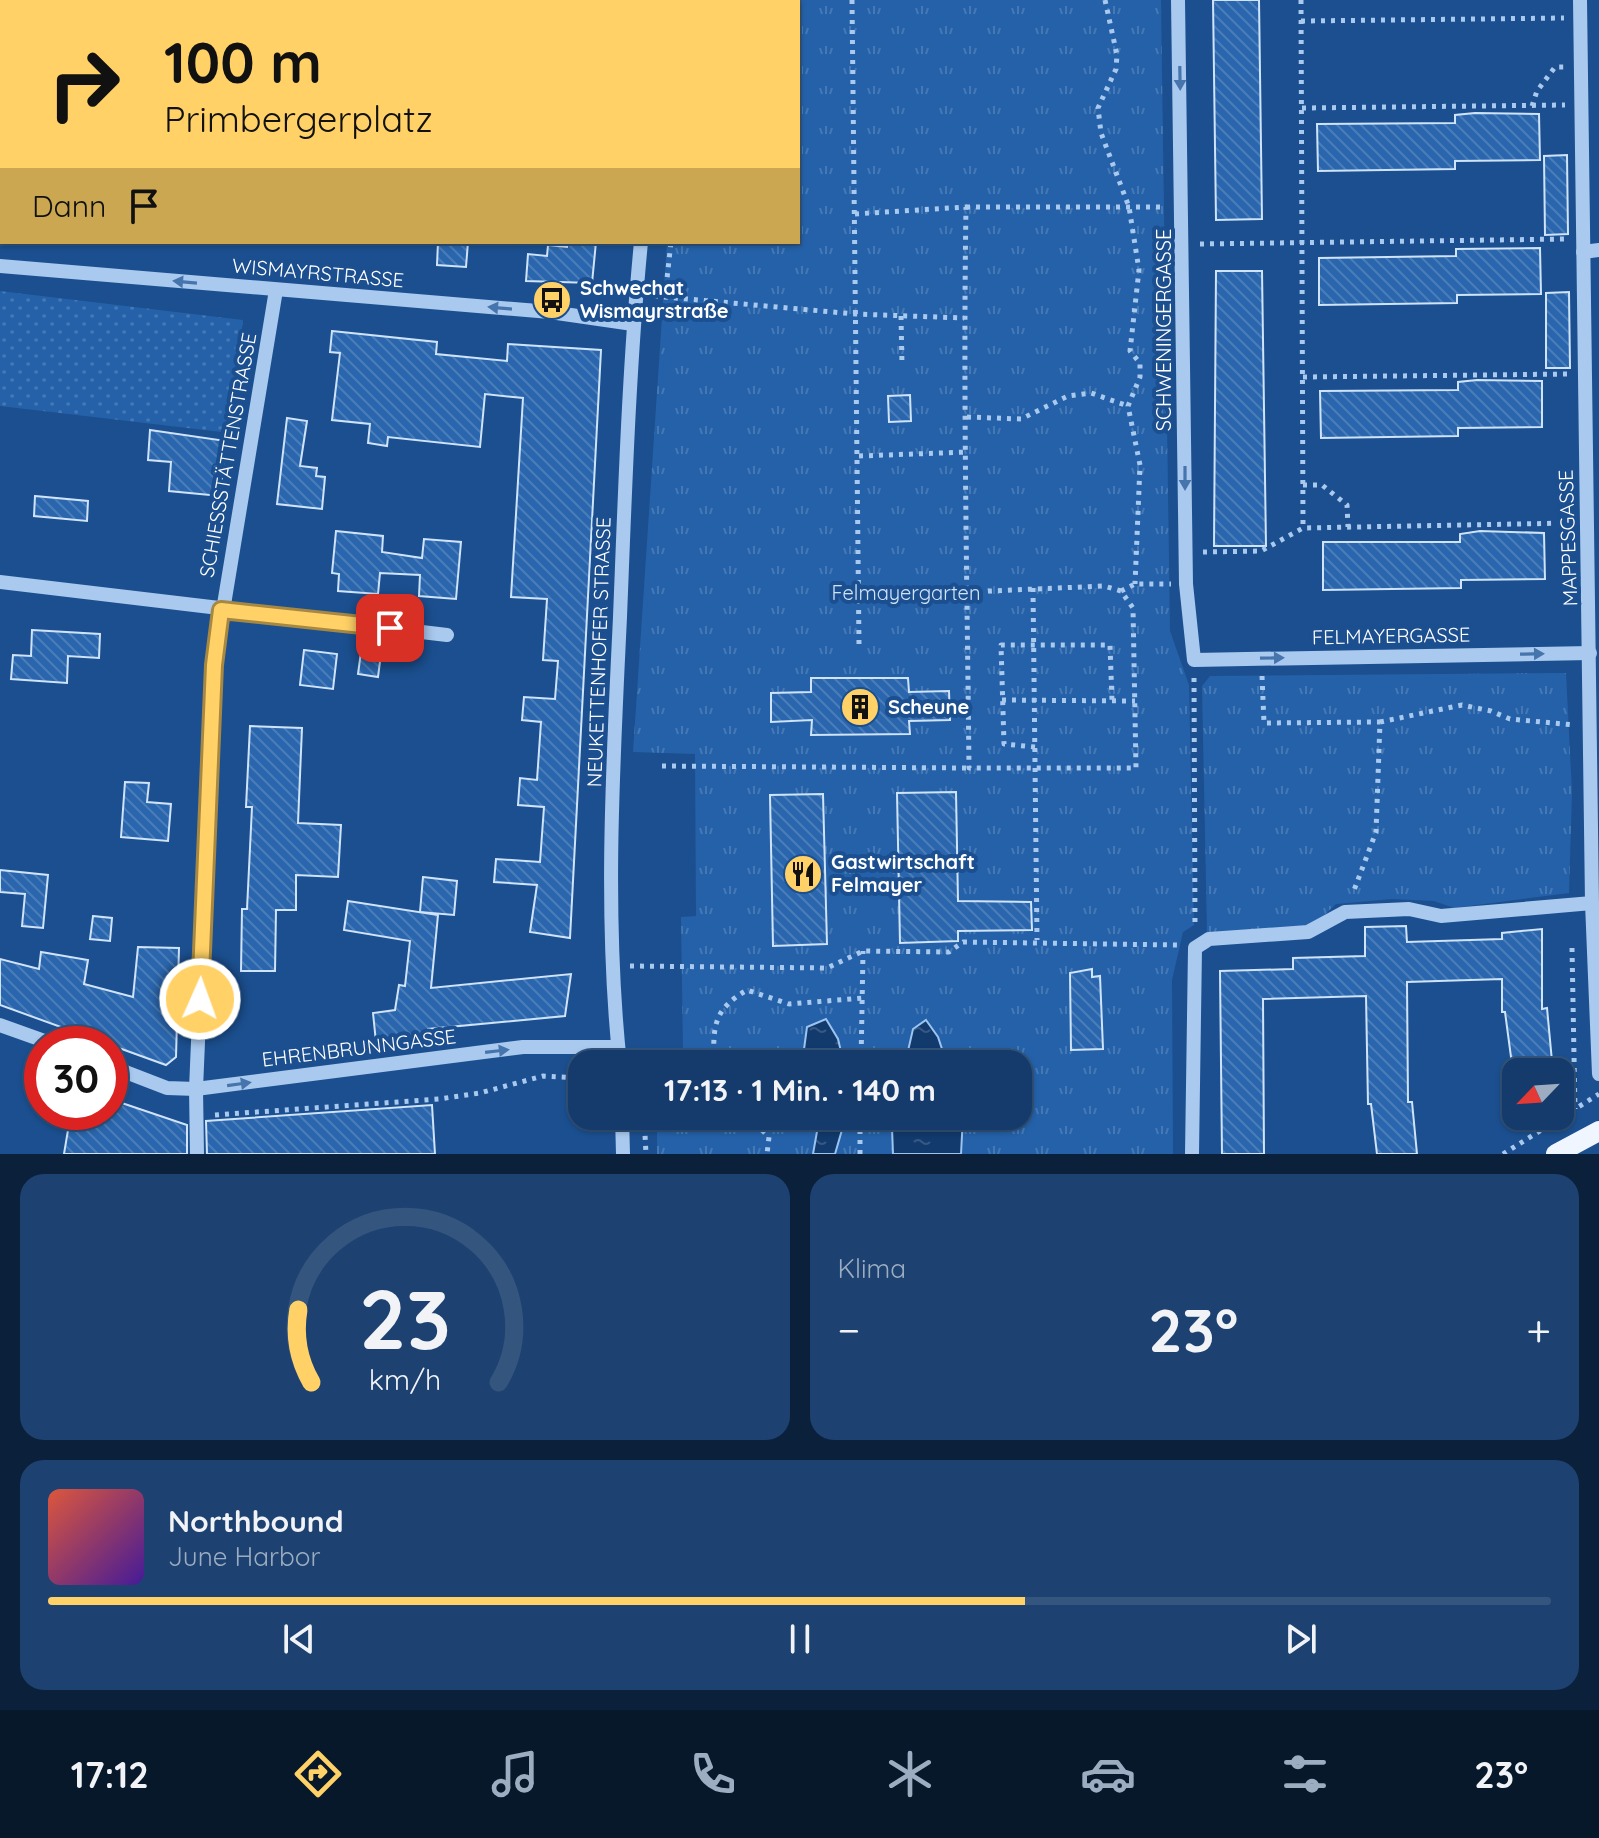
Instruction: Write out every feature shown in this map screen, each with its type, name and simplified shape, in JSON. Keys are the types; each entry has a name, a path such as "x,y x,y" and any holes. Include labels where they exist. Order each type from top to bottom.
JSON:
{"main road":[{"path":"1556,1154 1599,1131"}],"street":[{"name":"SCHWENINGERGASSE","path":"1178,0 1185,552 1194,660"},
{"name":"MAPPESGASSE","path":"1580,0 1592,903 1599,1074"},
{"name":"NEUKETTENHOFER STRASSE","path":"618,1050 613,965 613,764 633,324 641,244"},
{"path":"1583,252 1599,250"},
{"name":"WISMAYRSTRASSE","path":"0,266 550,312 633,324"},
{"name":"SCHIESSSTÄTTENSTRASSE","path":"197,1154 196,1089 214,665 276,290"},
{"path":"0,582 447,635"},
{"name":"FELMAYERGASSE","path":"1194,660 1590,653"},
{"path":"1192,1154 1195,948 1209,939 1308,932 1345,912 1409,909 1441,916 1592,903"},
{"path":"0,1025 24,1034"},
{"name":"EHRENBRUNNGASSE","path":"128,1073 167,1088 196,1089 523,1047 618,1047"},
{"path":"622,1130 623,1154"}],"path":[{"path":"852,0 859,644"},
{"path":"1105,0 1117,55 1116,69 1098,108 1101,133 1129,207 1139,270 1130,351 1140,363 1140,377 1128,406 1140,465 1135,584"},
{"path":"1301,0 1303,528"},
{"path":"1301,21 1569,18"},
{"path":"1532,106 1547,74 1555,67 1570,66"},
{"path":"1302,108 1570,105"},
{"path":"855,214 966,207 1183,207"},
{"path":"966,207 964,318 969,768"},
{"path":"1183,244 1572,239"},
{"path":"665,297 671,244"},
{"path":"635,296 855,314 964,318"},
{"path":"901,316 902,366"},
{"path":"1303,377 1574,374"},
{"path":"967,417 1021,419 1068,396 1091,393 1128,406"},
{"path":"859,456 967,452"},
{"path":"1303,485 1322,485 1347,505 1348,527"},
{"path":"1185,552 1261,551 1303,528 1576,523"},
{"path":"1121,591 1135,584 1186,584"},
{"path":"662,766 1035,770 1136,768 1133,608 1121,591 1104,586 967,592 859,591"},
{"path":"1033,588 1037,940"},
{"path":"1035,747 1004,744 1001,645 1110,645 1112,701"},
{"path":"1262,658 1264,723 1380,722 1462,705 1510,719 1549,725 1578,725"},
{"path":"613,965 827,968 863,951 949,952 963,942 1161,942 1195,948 1194,660"},
{"path":"1002,700 1135,701"},
{"path":"1345,912 1376,832 1380,722"},
{"path":"861,1050 863,951"},
{"path":"714,1050 713,1030 726,1003 747,990 789,1004 863,998"},
{"path":"196,1114 439,1099 480,1093 543,1076 568,1077"},
{"path":"1503,1154 1599,1094"},
{"path":"645,1130 646,1154"},
{"path":"762,1130 769,1137 767,1154"},
{"path":"860,1130 860,1154"}],"green space":[{"name":"Felmayergarten","path":"800,0 1161,0 1170,631 1189,685 1194,925 1183,932 1172,980 1173,1154 657,1154 657,1130 1032,1130 1032,1050 683,1050 681,917 696,916 695,754 633,752 667,244 800,244"},
{"path":"0,291 243,320 230,433 0,406"},
{"path":"1566,673 1572,792 1569,893 1454,908 1434,901 1392,899 1336,904 1313,926 1207,934 1202,686 1210,676"}],"water":[{"path":"826,1019 841,1050 804,1050 807,1027"},
{"path":"926,1020 938,1037 942,1050 908,1050 913,1029"},
{"path":"817,1130 842,1130 835,1154 813,1154"},
{"path":"892,1130 962,1130 961,1154 893,1154"}],"building":[{"path":"1213,0 1259,0 1262,219 1216,220"},
{"path":"1539,114 1540,160 1455,161 1455,169 1318,171 1317,124 1455,123 1455,115"},
{"path":"1567,155 1568,234 1545,235 1544,156"},
{"path":"438,244 468,244 466,267 437,265"},
{"path":"567,244 596,244 592,283 526,281 528,254 547,256 548,245 567,247"},
{"path":"1540,248 1541,294 1457,295 1457,303 1319,305 1319,258 1456,256 1456,249"},
{"path":"1216,271 1262,271 1266,546 1214,546"},
{"path":"1569,292 1570,368 1546,368 1546,293"},
{"path":"332,331 437,342 436,354 507,361 508,344 601,350 570,938 530,932 537,885 494,882 496,859 540,862 544,807 518,805 520,778 537,780 541,722 522,720 524,697 555,699 558,661 543,660 547,599 511,597 523,398 485,394 480,447 388,437 387,446 368,443 370,424 332,420 340,353 330,352"},
{"path":"1542,381 1542,427 1458,428 1458,436 1321,438 1320,391 1458,390 1458,382"},
{"path":"910,395 911,421 889,422 888,396"},
{"path":"287,418 307,421 300,466 317,468 316,476 325,477 322,509 277,504"},
{"path":"150,430 226,441 220,496 169,491 171,462 148,460"},
{"path":"35,496 88,501 87,521 34,516"},
{"path":"336,531 383,536 382,552 422,558 424,539 461,542 456,599 419,596 420,575 380,573 378,594 338,591 339,574 332,573"},
{"path":"1480,531 1544,533 1545,579 1461,580 1461,588 1323,590 1323,542 1460,542 1460,534"},
{"path":"32,630 100,634 99,658 68,656 67,683 11,679 13,655 31,656"},
{"path":"304,650 337,654 333,689 300,685"},
{"path":"361,652 381,654 378,677 358,674"},
{"name":"Scheune","path":"811,678 908,678 909,692 949,691 950,720 909,721 910,734 811,735 812,720 771,722 771,693 811,692"},
{"path":"250,726 302,728 298,823 341,825 338,877 296,875 296,910 276,910 275,971 241,971 242,909 247,909 252,807 246,807"},
{"path":"125,782 149,783 147,802 171,804 168,841 121,837"},
{"path":"956,792 958,901 1031,902 1032,930 958,931 958,941 900,943 897,793"},
{"path":"823,794 827,944 773,946 770,795"},
{"path":"0,870 48,875 43,928 22,926 25,894 0,892"},
{"path":"423,877 457,881 454,915 420,912"},
{"path":"348,901 438,915 431,988 571,974 565,1016 428,1029 427,1035 376,1042 373,1013 395,1010 399,985 405,986 410,941 344,930"},
{"path":"93,916 112,918 110,941 90,939"},
{"path":"1406,926 1407,942 1502,939 1502,933 1542,929 1542,1009 1547,1008 1552,1058 1511,1058 1505,1012 1502,1012 1502,979 1407,982 1408,1102 1412,1102 1417,1154 1377,1154 1371,1104 1368,1104 1366,996 1263,999 1264,1154 1222,1154 1220,971 1293,969 1293,958 1365,956 1365,927"},
{"path":"138,947 179,948 176,1057 166,1065 128,1051 128,1026 58,1026 0,1005 0,959 39,969 41,952 88,960 84,984 133,997"},
{"path":"1092,969 1092,977 1100,976 1103,1049 1071,1050 1070,973"},
{"path":"128,1105 187,1125 187,1154 64,1154 68,1130 128,1130"},
{"path":"432,1105 435,1154 207,1154 206,1121"}],"place":[{"name":"Schwechat Wismayrstraße","path":"552,300"},
{"name":"Scheune","path":"860,707"},
{"name":"Gastwirtschaft Felmayer","path":"803,874"}],"route":[{"path":"200,999 214,665 221,610 390,628"}]}
